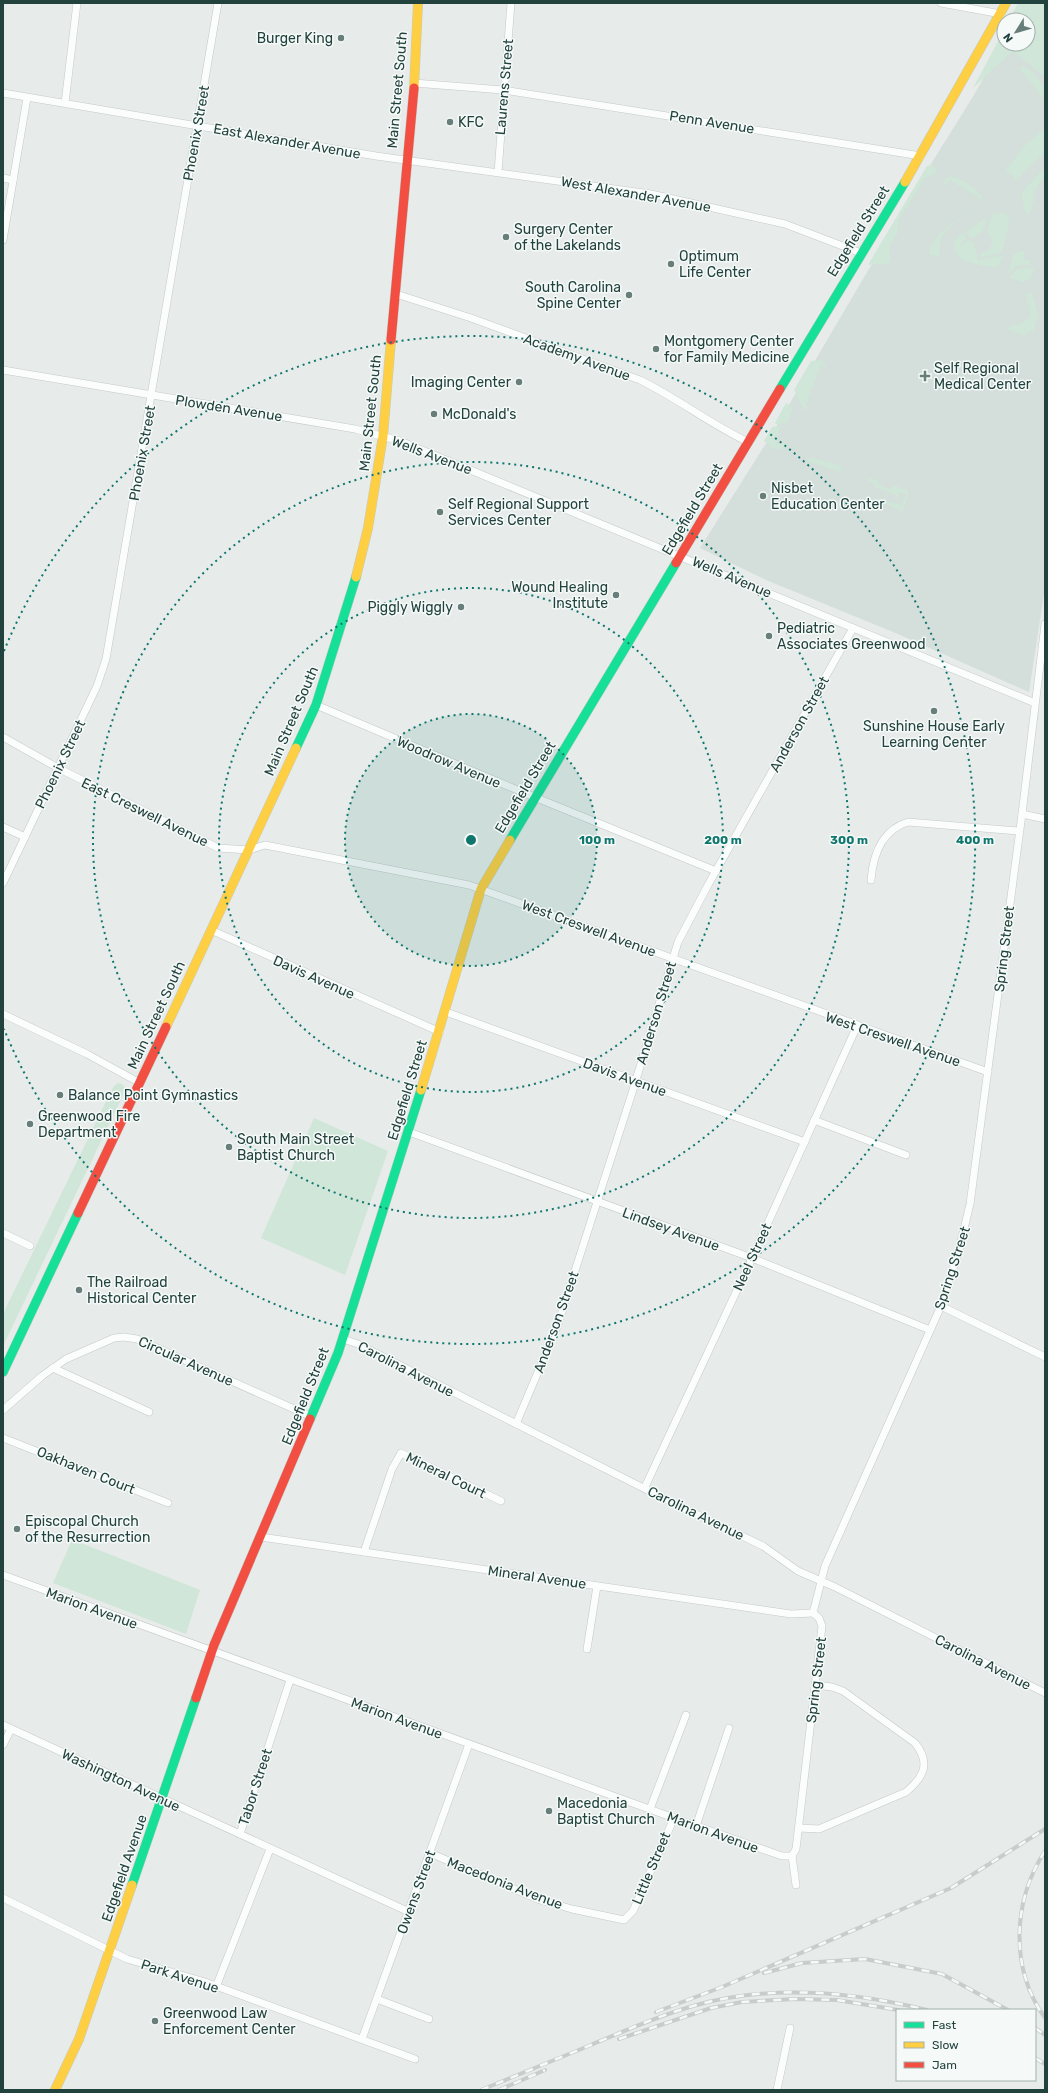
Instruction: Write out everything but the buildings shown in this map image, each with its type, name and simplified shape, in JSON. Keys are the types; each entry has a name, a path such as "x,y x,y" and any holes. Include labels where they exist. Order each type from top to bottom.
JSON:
{"street":[{"path":"65,104 77,3"},
{"name":"Phoenix Street","path":"3,883 97,686 106,659 218,3"},
{"name":"Main Street South","path":"3,1372 140,1083 316,705 362,554 377,480 383,436 396,294 406,159 414,83 418,3"},
{"name":"Laurens Street","path":"498,172 503,90 511,3"},
{"path":"941,3 996,13"},
{"name":"Edgefield Street","path":"212,1651 312,1417 343,1339 440,1032 481,889 861,253 921,156 996,23"},
{"name":"Penn Avenue","path":"414,83 503,90 921,156"},
{"name":"East Alexander Avenue","path":"3,93 376,156 406,159"},
{"path":"3,240 27,98"},
{"name":"West Alexander Avenue","path":"406,159 651,194 711,206 785,224 861,253"},
{"path":"3,178 13,180"},
{"name":"Academy Avenue","path":"396,294 471,318 640,380 665,392 730,434 748,442"},
{"name":"Plowden Avenue","path":"3,370 355,429 383,436"},
{"name":"Wells Avenue","path":"383,436 400,441 1035,703"},
{"name":"Spring Street","path":"796,1885 792,1856 796,1849 799,1828 822,1626 819,1618 813,1612 820,1581 825,1566 941,1306 959,1250 970,1204 1022,814 1035,703 1043,655 1045,624"},
{"name":"Anderson Street","path":"516,1424 557,1327 598,1202 672,959 682,934 853,628"},
{"name":"Woodrow Avenue","path":"316,705 716,871"},
{"name":"East Creswell Avenue","path":"3,737 58,768 218,848 249,850"},
{"path":"1022,814 1045,819"},
{"path":"871,880 874,858 880,845 892,831 908,822 1019,831"},
{"path":"3,827 25,837"},
{"name":"West Creswell Avenue","path":"249,850 265,845 469,885 988,1072"},
{"name":"Davis Avenue","path":"211,930 440,1032"},
{"name":"Davis Avenue","path":"446,1012 805,1142"},
{"path":"3,1014 87,1054 140,1083"},
{"name":"Neel Street","path":"644,1488 752,1258 857,1026"},
{"path":"814,1120 906,1155"},
{"name":"Lindsey Avenue","path":"409,1132 752,1258 930,1330"},
{"path":"3,1233 30,1246"},
{"path":"941,1306 1045,1357"},
{"name":"Circular Avenue","path":"3,1410 66,1359 114,1338 131,1337 312,1417"},
{"name":"Carolina Avenue","path":"343,1339 358,1344 644,1488 763,1546 798,1571 1045,1693"},
{"path":"53,1368 149,1412"},
{"name":"Oakhaven Court","path":"3,1438 168,1503"},
{"name":"Mineral Court","path":"364,1552 392,1469 401,1453 501,1501"},
{"name":"Mineral Avenue","path":"261,1537 791,1614 813,1612"},
{"name":"Marion Avenue","path":"3,1575 696,1826 782,1856 792,1856"},
{"path":"587,1649 597,1586"},
{"name":"Edgefield Avenue","path":"55,2090 79,2040 212,1651"},
{"name":"Tabor Street","path":"270,1849 240,1834 290,1680"},
{"path":"799,1828 819,1829 906,1792 917,1783 923,1772 925,1761 922,1751 915,1743 843,1691 832,1687 815,1685"},
{"path":"650,1809 686,1715"},
{"name":"Washington Avenue","path":"3,1725 240,1834"},
{"path":"696,1826 729,1728"},
{"path":"3,1746 11,1729"},
{"name":"Owens Street","path":"362,2039 469,1744"},
{"name":"Little Street","path":"628,1918 674,1818"},
{"path":"216,1987 270,1849 408,1911"},
{"name":"Macedonia Avenue","path":"430,1853 540,1900 620,1920 628,1918"},
{"name":"Park Avenue","path":"3,1898 127,1959 173,1971 415,2059"},
{"path":"377,1999 428,2019"},
{"path":"777,2090 790,2028"}],"shaded area":[{"name":"Self Regional Medical Center","path":"1045,3 1045,587 1029,692 898,634 766,580 700,548 770,437 926,172 974,95 998,52 1036,52 1036,12"}],"green space":[{"path":"1018,3 1045,3 1045,77 1014,52 1036,52 1036,12 1013,12"},
{"path":"996,45 996,52 1012,52 973,88"},
{"path":"1023,66 1033,72 1045,88 1045,100 1019,69"},
{"path":"1045,128 1045,151 1014,183 1014,176 1005,171 1026,144"},
{"path":"932,165 937,169 936,173 925,178 899,220 897,235 890,246 890,262 885,264 868,265 927,166"},
{"path":"1045,167 1045,177 1037,187 1031,211 1028,215 1026,215 1021,193"},
{"path":"950,176 971,185 980,193 983,202 978,197 949,180 944,187 942,186 946,179"},
{"path":"978,209 955,223 944,234 939,249 941,259 935,255 930,255 930,248 933,241 939,234 954,222"},
{"path":"998,212 1006,214 1010,220 1002,252 980,258 980,254 990,249 992,241 987,232 992,214"},
{"path":"987,217 983,231 973,238 969,237 966,231"},
{"path":"963,233 967,239 960,244 962,245 968,240 973,242 977,253 977,260 1004,255 1000,264 994,267 982,265 963,260 958,256 955,252 954,244 959,235"},
{"path":"1019,251 1025,251 1024,259 1031,261 1030,265 1018,265 1008,274 1013,255"},
{"path":"1027,267 1034,269 1031,279 1023,282 1009,278 1017,269"},
{"path":"1032,293 1038,314 1034,330 1028,332 1025,336 1006,329 1024,322 1030,315 1026,294"},
{"path":"823,360 827,368 820,366 813,387 809,390 812,394 808,397 810,401 806,403 808,408 804,410 794,390 811,361"},
{"path":"786,403 793,408 788,423 776,424 775,423"},
{"path":"780,426 776,444 785,443 787,445 780,450 772,448 764,441 772,427"},
{"path":"810,457 840,465 842,467 840,472 809,462 807,459"},
{"path":"867,478 879,480 878,484 891,489 893,485 909,491 903,512 870,497 902,505 906,494 900,492 896,501 896,495 874,487 874,484 868,481"},
{"path":"118,1083 122,1084 126,1089 3,1346 3,1314 113,1087"},
{"path":"314,1118 388,1151 345,1275 261,1238"},
{"path":"71,1542 81,1543 200,1590 186,1634 53,1583"}],"railway":[{"path":"656,2012 722,1987 951,1888 1045,1829"},
{"path":"1045,1851 1034,1871 1026,1892 1021,1913 1020,1935 1021,1957 1026,1978 1034,1999 1045,2018"},
{"path":"764,1973 802,1963 865,1959 942,1974 1006,2009"},
{"path":"481,2090 654,2019 693,2006 722,1999 751,1995 810,1993 869,1998 923,2009"},
{"path":"619,2039 711,2008 742,2002 795,1999 837,2000 896,2010"},
{"path":"1036,2029 1045,2035"},
{"path":"1036,2059 1045,2064"},
{"path":"499,2090 545,2070"}],"traffic: fast":[{"path":"780,389 905,182"},
{"path":"510,840 676,563"},
{"path":"296,748 316,705 356,577"},
{"path":"310,1419 338,1353 421,1090"},
{"path":"3,1372 78,1213"},
{"path":"132,1885 196,1698"}],"traffic: slow":[{"path":"414,88 418,3"},
{"path":"905,182 1006,3"},
{"path":"356,577 368,528 383,436 391,340"},
{"path":"166,1027 296,748"},
{"path":"421,1090 481,889 510,840"},
{"path":"55,2090 79,2039 132,1885"}],"traffic: jam":[{"path":"391,340 414,88"},
{"path":"676,563 780,389"},
{"path":"78,1213 166,1027"},
{"path":"196,1698 214,1645 310,1419"}],"place":[{"name":"Burger King","path":"341,38"},
{"name":"KFC","path":"450,122"},
{"name":"Surgery Center of the Lakelands","path":"506,237"},
{"name":"Optimum Life Center","path":"671,264"},
{"name":"South Carolina Spine Center","path":"629,295"},
{"name":"Montgomery Center for Family Medicine","path":"656,349"},
{"name":"Self Regional Medical Center","path":"925,376"},
{"name":"Imaging Center","path":"519,382"},
{"name":"McDonald's","path":"434,414"},
{"name":"Nisbet Education Center","path":"763,496"},
{"name":"Self Regional Support Services Center","path":"440,512"},
{"name":"Wound Healing Institute","path":"616,595"},
{"name":"Piggly Wiggly","path":"461,607"},
{"name":"Pediatric Associates Greenwood","path":"769,636"},
{"name":"Sunshine House Early Learning Center","path":"934,711"},
{"name":"Balance Point Gymnastics","path":"60,1095"},
{"name":"Greenwood Fire Department","path":"30,1124"},
{"name":"South Main Street Baptist Church","path":"229,1147"},
{"name":"The Railroad Historical Center","path":"79,1290"},
{"name":"Episcopal Church of the Resurrection","path":"17,1529"},
{"name":"Macedonia Baptist Church","path":"549,1811"},
{"name":"Greenwood Law Enforcement Center","path":"155,2021"}]}
